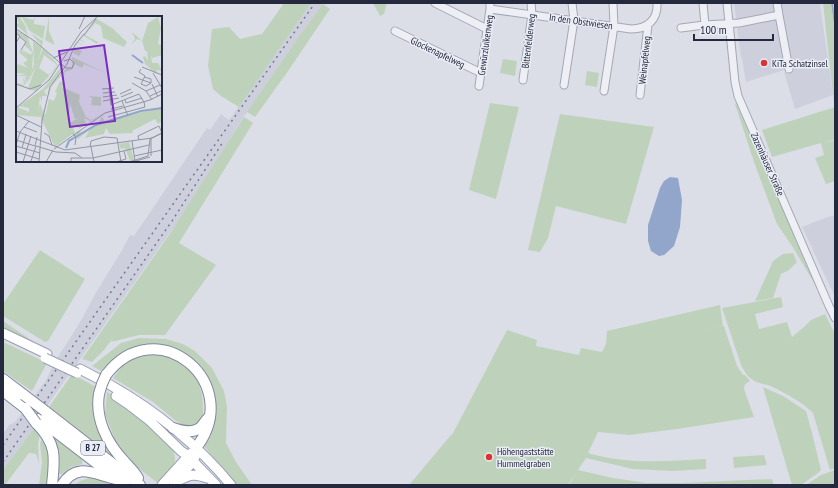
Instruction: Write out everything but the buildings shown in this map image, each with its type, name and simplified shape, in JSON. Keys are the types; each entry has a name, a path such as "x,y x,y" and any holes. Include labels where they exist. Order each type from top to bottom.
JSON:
{"highway":[{"name":"B 27","path":"141,485 135,472 116,452 104,431 98,411 99,394 106,375 113,366 121,360 140,350 151,349 172,352 191,363 202,376 209,392 210,399 209,423 205,435 196,448"},
{"name":"B 27","path":"3,379 23,402 40,418 122,482"},
{"name":"B 27","path":"3,391 23,402"},
{"path":"173,428 186,432 194,430 201,426 210,415"},
{"name":"B 27","path":"40,418 141,485"},
{"name":"B 27","path":"40,418 53,450 55,464 52,485"},
{"name":"B 27","path":"62,485 66,479 82,471 97,473 104,477 122,482"}],"main road":[{"path":"3,333 46,356"},
{"path":"3,338 113,387 155,414 196,448 231,485"},
{"path":"78,371 128,404 168,438 213,482"},
{"path":"168,438 174,448 176,456 174,472"},
{"path":"175,484 196,448"},
{"path":"162,485 174,472 190,459"},
{"path":"175,484 192,475 201,476 213,482"}],"street":[{"path":"435,3 487,29"},
{"name":"Bittenfelderweg","path":"522,80 532,14 531,3"},
{"path":"564,85 574,20 572,3"},
{"path":"604,91 614,26 613,3"},
{"path":"648,25 657,13 657,3"},
{"path":"703,3 705,25"},
{"name":"Zazenhäuser Straße","path":"727,3 735,82 738,96 835,318"},
{"path":"777,3 789,69"},
{"name":"Gewürzluikenweg","path":"479,86 490,6"},
{"name":"In den Obstwiesen","path":"490,6 532,14 637,29 648,25"},
{"path":"681,28 739,23 778,15"},
{"name":"Weinapfelweg","path":"640,95 648,25"},
{"name":"Glockenapfelweg","path":"395,30 480,73"}],"shaded area":[{"path":"311,3 324,3 300,35 237,127 207,178 176,224 49,403 33,430 3,470 3,434 9,425 15,422 20,416 46,380 56,360 79,324 130,235 134,236 207,128 210,130 221,114 229,120"},
{"path":"734,3 820,3 833,95 795,109 784,72 788,70 783,46 781,47 787,69 746,82 741,58"},
{"path":"835,215 835,297 802,227"}],"green space":[{"path":"283,3 311,3 239,107 221,96 213,89 208,66 212,29 229,27 240,39 262,34"},
{"path":"373,3 387,3 384,14 380,16"},
{"path":"823,3 835,3 835,104 834,104"},
{"path":"323,4 330,9 286,74 255,117 247,112 300,35"},
{"path":"503,59 517,61 515,76 500,73"},
{"path":"587,71 599,73 597,87 585,85"},
{"path":"490,103 519,107 496,199 469,190"},
{"path":"736,103 816,286 777,224 754,162 735,104"},
{"path":"835,107 835,139 824,143 835,140 835,181 826,184 815,158 824,155 821,143 772,157 762,130"},
{"path":"560,114 654,127 626,224 556,206 548,238 540,252 528,250"},
{"path":"244,117 253,123 179,243 216,265 165,335 139,335 111,342 113,338 92,362 82,359 169,235"},
{"path":"40,250 85,279 48,341 45,342 3,316 3,304"},
{"path":"793,253 797,262 789,270 781,274 773,298 755,301 773,261 783,254"},
{"path":"781,297 783,307 755,314 759,329 787,322 792,337 811,320 825,314 835,334 835,468 830,470 813,413 792,397 768,385 756,382 747,375 741,365 722,308"},
{"path":"720,305 723,326 696,330 724,326 737,366 743,375 745,375 750,381 745,384 744,389 754,417 629,435 598,432 588,453 603,457 632,461 706,459 706,469 673,471 633,469 586,458 568,485 409,485 452,435 507,330 537,340 536,346 579,355 581,348 602,352 606,344 607,331"},
{"path":"3,321 40,346 3,328"},
{"path":"139,338 166,339 183,344 195,351 212,368 224,391 227,406 226,443 236,462 252,485 236,485 204,446 215,420 216,405 213,390 201,366 184,353 162,346 140,347 116,356 103,372 92,366 121,343"},
{"path":"3,342 47,363 32,391 3,371"},
{"path":"153,354 172,357 185,365 197,378 202,394 203,406 203,417 198,423 191,426 181,425 153,402 113,378 124,364 136,356"},
{"path":"72,374 96,387 115,458 49,407"},
{"path":"763,387 783,396 806,411 821,470 801,485 792,485"},
{"path":"107,392 117,398 160,435 174,452 175,460 173,469 159,484 133,464 115,440 105,414"},
{"path":"35,427 40,434 38,444 39,464 36,454 29,453 5,485 3,485 3,470"},
{"path":"51,432 83,456 82,464 71,467 62,474 57,474 54,444"},
{"path":"42,437 49,451 49,485 39,485 42,462 40,444"},
{"path":"764,455 767,465 734,468 733,457"},
{"path":"578,470 613,478 647,483 772,479 774,485 569,485"},
{"path":"835,470 835,485 806,485 821,475"},
{"path":"97,477 109,485 75,485 85,479"}],"water":[{"path":"670,177 678,178 682,200 680,227 674,246 664,255 659,256 651,251 648,241 648,225 660,188 664,181"}],"waterway":[{"path":"832,3 835,25"},
{"path":"835,63 835,69"}],"railway":[{"path":"3,445 315,3"},
{"path":"3,462 172,221 223,142"}],"place":[{"name":"KiTa Schatzinsel","path":"764,63"},
{"name":"Höhengaststätte Hummelgraben","path":"489,457"}]}
